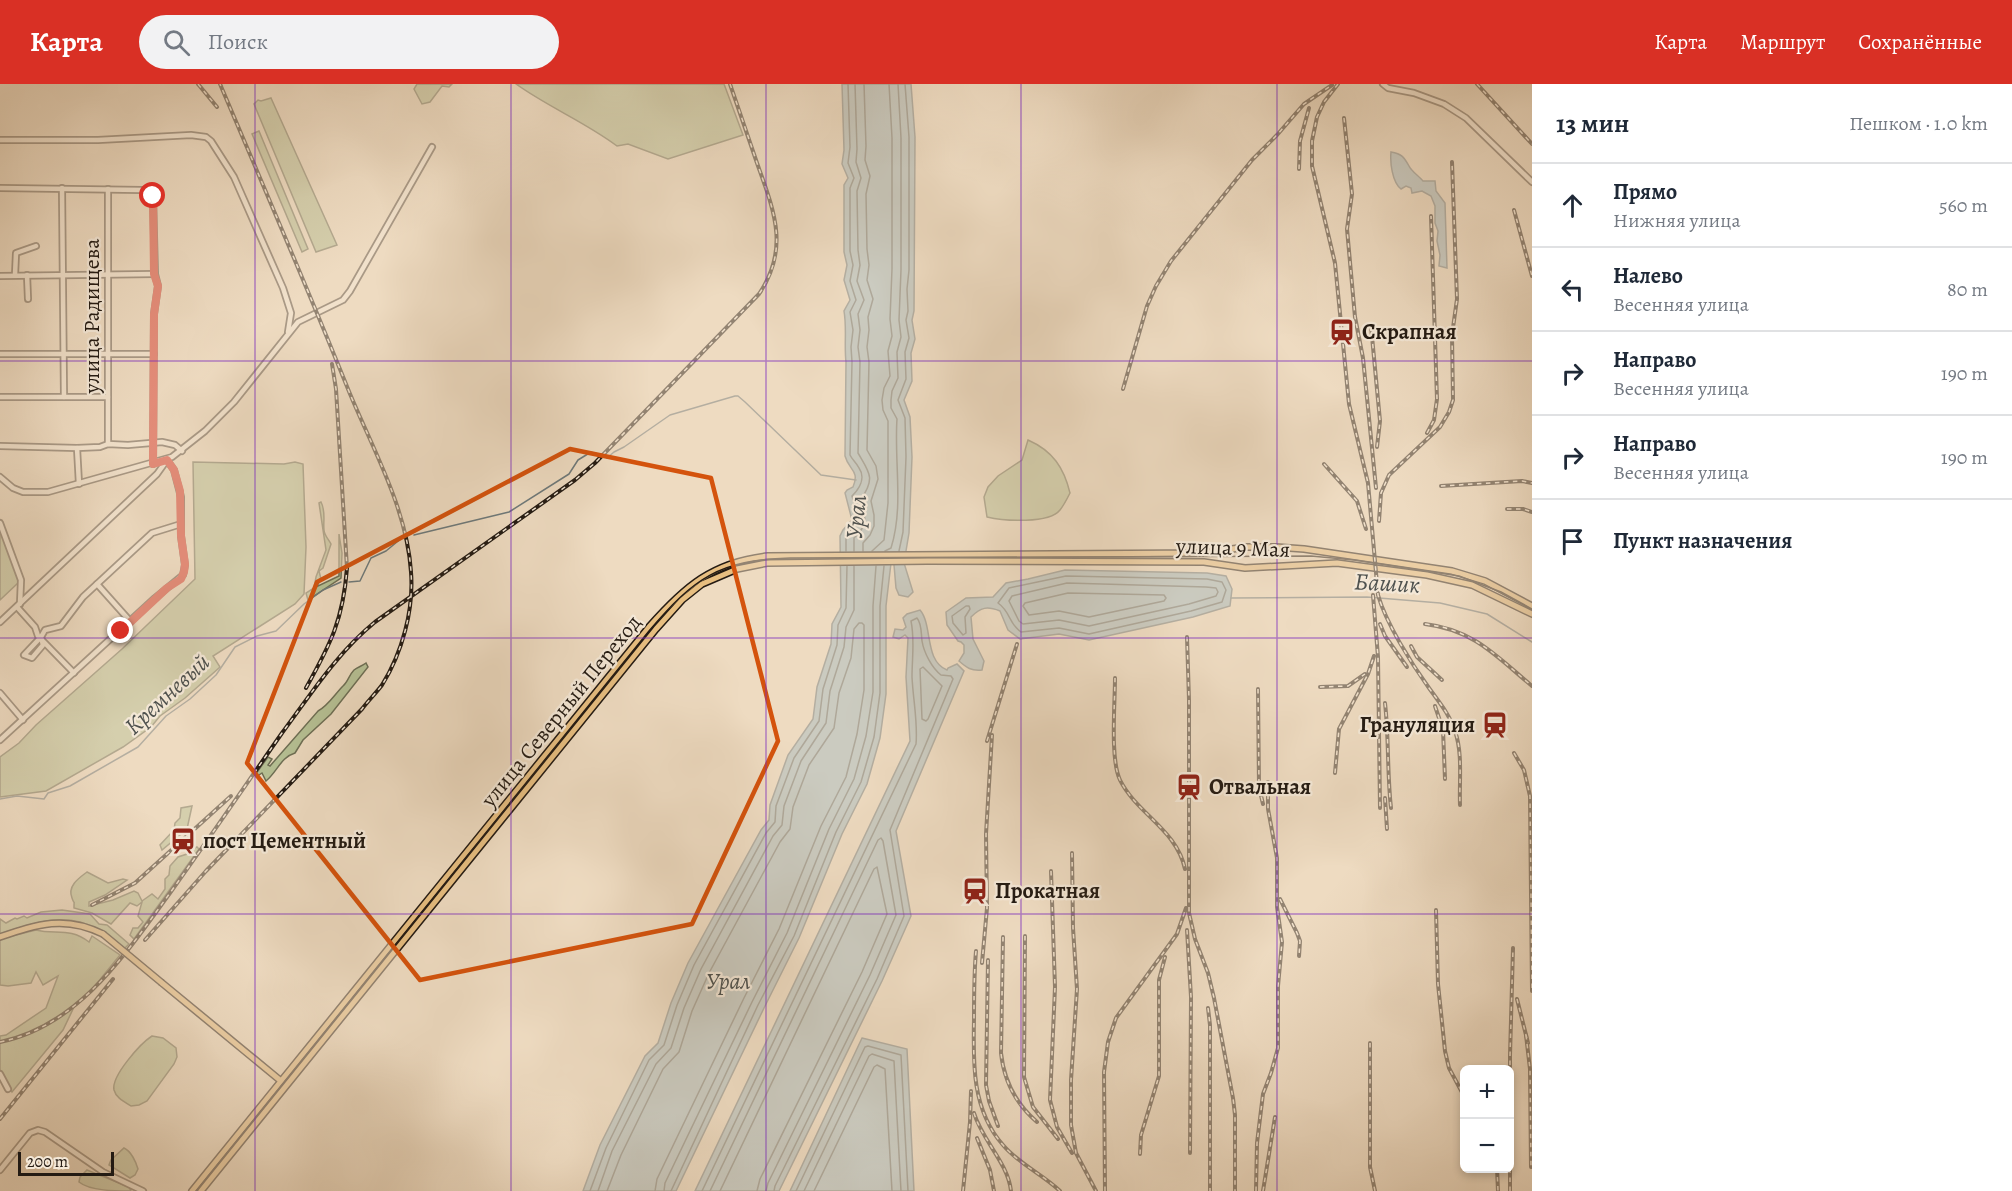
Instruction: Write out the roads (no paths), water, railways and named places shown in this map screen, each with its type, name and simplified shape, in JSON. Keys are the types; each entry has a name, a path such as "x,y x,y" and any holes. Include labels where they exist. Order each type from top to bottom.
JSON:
{"main road":[{"name":"улица 9 Мая","path":"968,555 1204,553 1246,547 1304,549 1452,571 1485,581 1532,606"},
{"name":"улица Северный Переход","path":"192,1191 677,595 699,578 716,569 742,560 768,556 927,558 968,555"},
{"name":"улица Северный Переход","path":"201,1191 656,629 682,600 713,578 737,568 831,558"},
{"name":"улица Северный Переход","path":"927,558 961,561"},
{"name":"улица 9 Мая","path":"961,561 1204,562 1245,568 1337,564 1451,579 1494,594 1532,614"},
{"path":"0,937 51,922 75,923 103,934 286,1085"}],"street":[{"path":"1383,84 1388,88 1414,93 1444,104 1467,118 1532,182"},
{"path":"0,140 98,140 191,135 206,137 211,141 234,177 283,288 291,313 288,334"},
{"path":"0,477 13,488 23,492 48,492 167,460 182,451 234,402 298,322 343,300 432,147"},
{"path":"0,188 141,190 150,193 154,201 154,274 158,286 154,314 153,464"},
{"path":"62,189 64,397"},
{"name":"улица Радищева","path":"108,189 108,444"},
{"path":"15,275 16,253 36,246"},
{"path":"0,276 154,274"},
{"path":"27,275 28,299"},
{"path":"0,354 154,354"},
{"path":"0,397 108,397"},
{"path":"0,446 77,448 153,441 169,443 182,451"},
{"path":"77,448 79,484"},
{"path":"0,740 183,575 185,564 179,484 167,460"},
{"path":"0,622 157,474 167,460"},
{"path":"0,523 21,582 19,606 35,627 40,637 43,645 32,658 24,654 36,642 40,637 45,630"},
{"path":"35,627 45,630 62,626 83,597 152,533 181,524"},
{"path":"21,582 27,588 35,590"},
{"path":"97,584 130,621"},
{"path":"40,637 74,673"},
{"path":"0,693 23,720"},
{"path":"0,1074 9,1089"},
{"path":"0,1170 35,1130 45,1132 109,1175 143,1191"}],"water":[{"name":"Урал","path":"842,84 911,84 915,137 914,311 912,320 915,339 911,353 912,381 904,400 910,417 912,457 909,533 904,563 913,592 908,597 899,595 896,588 894,565 891,563 886,606 886,694 880,738 867,784 842,834 799,938 676,1191 583,1191 600,1145 645,1056 658,1043 671,1003 688,963 761,830 769,820 770,805 788,755 813,719 817,687 831,644 832,624 841,607 840,536 852,520 845,493 853,487 855,481 855,474 845,456 844,311 850,300 844,280 847,265 844,252 844,185 848,178 842,164 844,150"},
{"path":"1391,152 1402,156 1411,170 1423,181 1435,181 1436,191 1445,203 1447,268 1439,266 1438,231 1435,223 1435,206 1431,196 1422,191 1412,193 1411,188 1406,186 1401,189 1398,186 1392,172"},
{"path":"1065,570 1207,573 1226,576 1232,589 1230,606 1193,617 1089,640 1059,634 1020,639 1008,630 1000,611 984,608 971,617 973,639 984,661 982,670 969,668 959,661 964,653 964,645 958,641 947,625 946,612 966,598 993,597 1006,583"},
{"path":"920,610 935,659 947,670 957,664 964,671 896,831 911,916 882,981 779,1191 695,1191 910,741 906,677 908,638 905,635 899,639 893,637 895,629 903,630 906,627 903,618 907,614"},
{"path":"862,1038 907,1049 914,1191 790,1191"}],"waterway":[{"name":"Кремневый","path":"414,535 509,512 569,474 578,460 591,452 607,458 670,415 735,396 745,402 821,475 856,480"},
{"name":"Кремневый","path":"349,582 360,581 371,558 386,551 403,537"},
{"name":"Кремневый","path":"0,799 17,796 44,799 48,793 70,786 138,747 166,716 190,699 216,675 235,647 257,636 276,631 304,604 323,590 341,582"},
{"name":"Башик","path":"1231,598 1367,597 1440,603 1487,614 1532,642"}],"tram line":[{"path":"196,1191 649,631 695,585 726,568 744,563 790,558 1311,556 1459,576 1501,592 1532,609"}],"railway":[{"path":"198,84 217,107"},
{"path":"145,940 206,871 380,688 401,645 411,601 408,548 396,502 220,84"},
{"path":"0,1042 28,1033 54,1020 77,1004 118,962 170,893 314,689 361,634 575,480 595,463 759,294 769,277 774,261 776,229 769,197 730,84"},
{"path":"1338,84 1324,102 1317,117 1312,141 1312,166 1335,263 1349,404 1368,483 1378,595 1400,643 1453,725 1459,749 1460,805"},
{"path":"1477,84 1532,144"},
{"path":"1123,389 1147,306 1171,261 1252,160 1304,104 1332,85"},
{"path":"1299,169 1300,141 1309,108"},
{"path":"1344,118 1352,194 1347,229 1355,317 1363,358 1376,488"},
{"path":"1379,521 1381,493 1389,475 1440,427 1453,400 1452,335 1457,299 1452,162"},
{"path":"1514,210 1532,276"},
{"path":"1427,433 1434,420 1437,399 1431,216"},
{"path":"1371,326 1380,421 1377,447"},
{"path":"306,688 322,658 339,617 347,568 336,389 332,364"},
{"path":"1324,464 1357,501 1366,529"},
{"path":"1441,486 1522,481 1532,483"},
{"path":"1507,509 1523,509 1532,512"},
{"path":"1373,595 1378,657 1380,808"},
{"path":"1380,624 1385,636 1407,667"},
{"path":"1425,624 1442,627 1471,638 1532,686"},
{"path":"1187,637 1189,913 1214,998 1233,1098 1235,1191"},
{"path":"987,741 1017,644"},
{"path":"1411,646 1417,657 1442,680"},
{"path":"1335,773 1339,729 1368,674 1374,656"},
{"path":"1320,687 1348,686 1365,674"},
{"path":"1115,678 1114,745 1120,780 1136,803 1174,843 1185,869"},
{"path":"1258,689 1259,787 1263,804"},
{"path":"1385,703 1391,808"},
{"path":"1435,706 1443,730 1445,779"},
{"path":"982,963 987,908 986,834 992,735"},
{"path":"1514,753 1524,770 1530,796 1532,991"},
{"path":"1256,1191 1257,1143 1263,1094 1278,1048 1278,986 1282,942 1277,907 1277,858 1268,809 1268,782"},
{"path":"92,905 135,883 231,796"},
{"path":"1385,798 1387,829"},
{"path":"1072,853 1077,989 1071,1080 1071,1125 1076,1153 1096,1191"},
{"path":"1051,871 1055,987 1050,1100 1057,1127 1072,1153"},
{"path":"1280,899 1300,941 1299,956"},
{"path":"1105,1191 1104,1072 1108,1042 1116,1018 1177,934 1186,908"},
{"path":"1436,910 1438,984 1445,1051 1449,1068 1460,1089"},
{"path":"1187,930 1191,997 1190,1153"},
{"path":"1025,936 1024,1077 1033,1107 1058,1139"},
{"path":"1003,937 1001,1053 1012,1091 1029,1115 1037,1122"},
{"path":"1510,1191 1513,948"},
{"path":"976,951 974,1053 977,1086 985,1117 1009,1152 1060,1191"},
{"path":"1140,1154 1141,1135 1159,1076 1159,980 1165,957"},
{"path":"988,960 986,1085 998,1126"},
{"path":"0,1119 113,979"},
{"path":"1517,999 1528,1043"},
{"path":"1208,1008 1210,1025 1210,1191"},
{"path":"1526,1035 1530,1069 1531,1167"},
{"path":"1370,1043 1370,1167 1375,1191"},
{"path":"963,1191 971,1091"},
{"path":"974,1113 1005,1171 1011,1191"},
{"path":"1263,1191 1275,1117"},
{"path":"977,1138 990,1170 994,1191"},
{"path":"1497,1173 1498,1191"}],"place":[{"name":"Скрапная","path":"1342,332"},
{"name":"Грануляция","path":"1495,725"},
{"name":"Отвальная","path":"1189,787"},
{"name":"пост Цементный","path":"183,841"},
{"name":"Прокатная","path":"975,891"}]}
